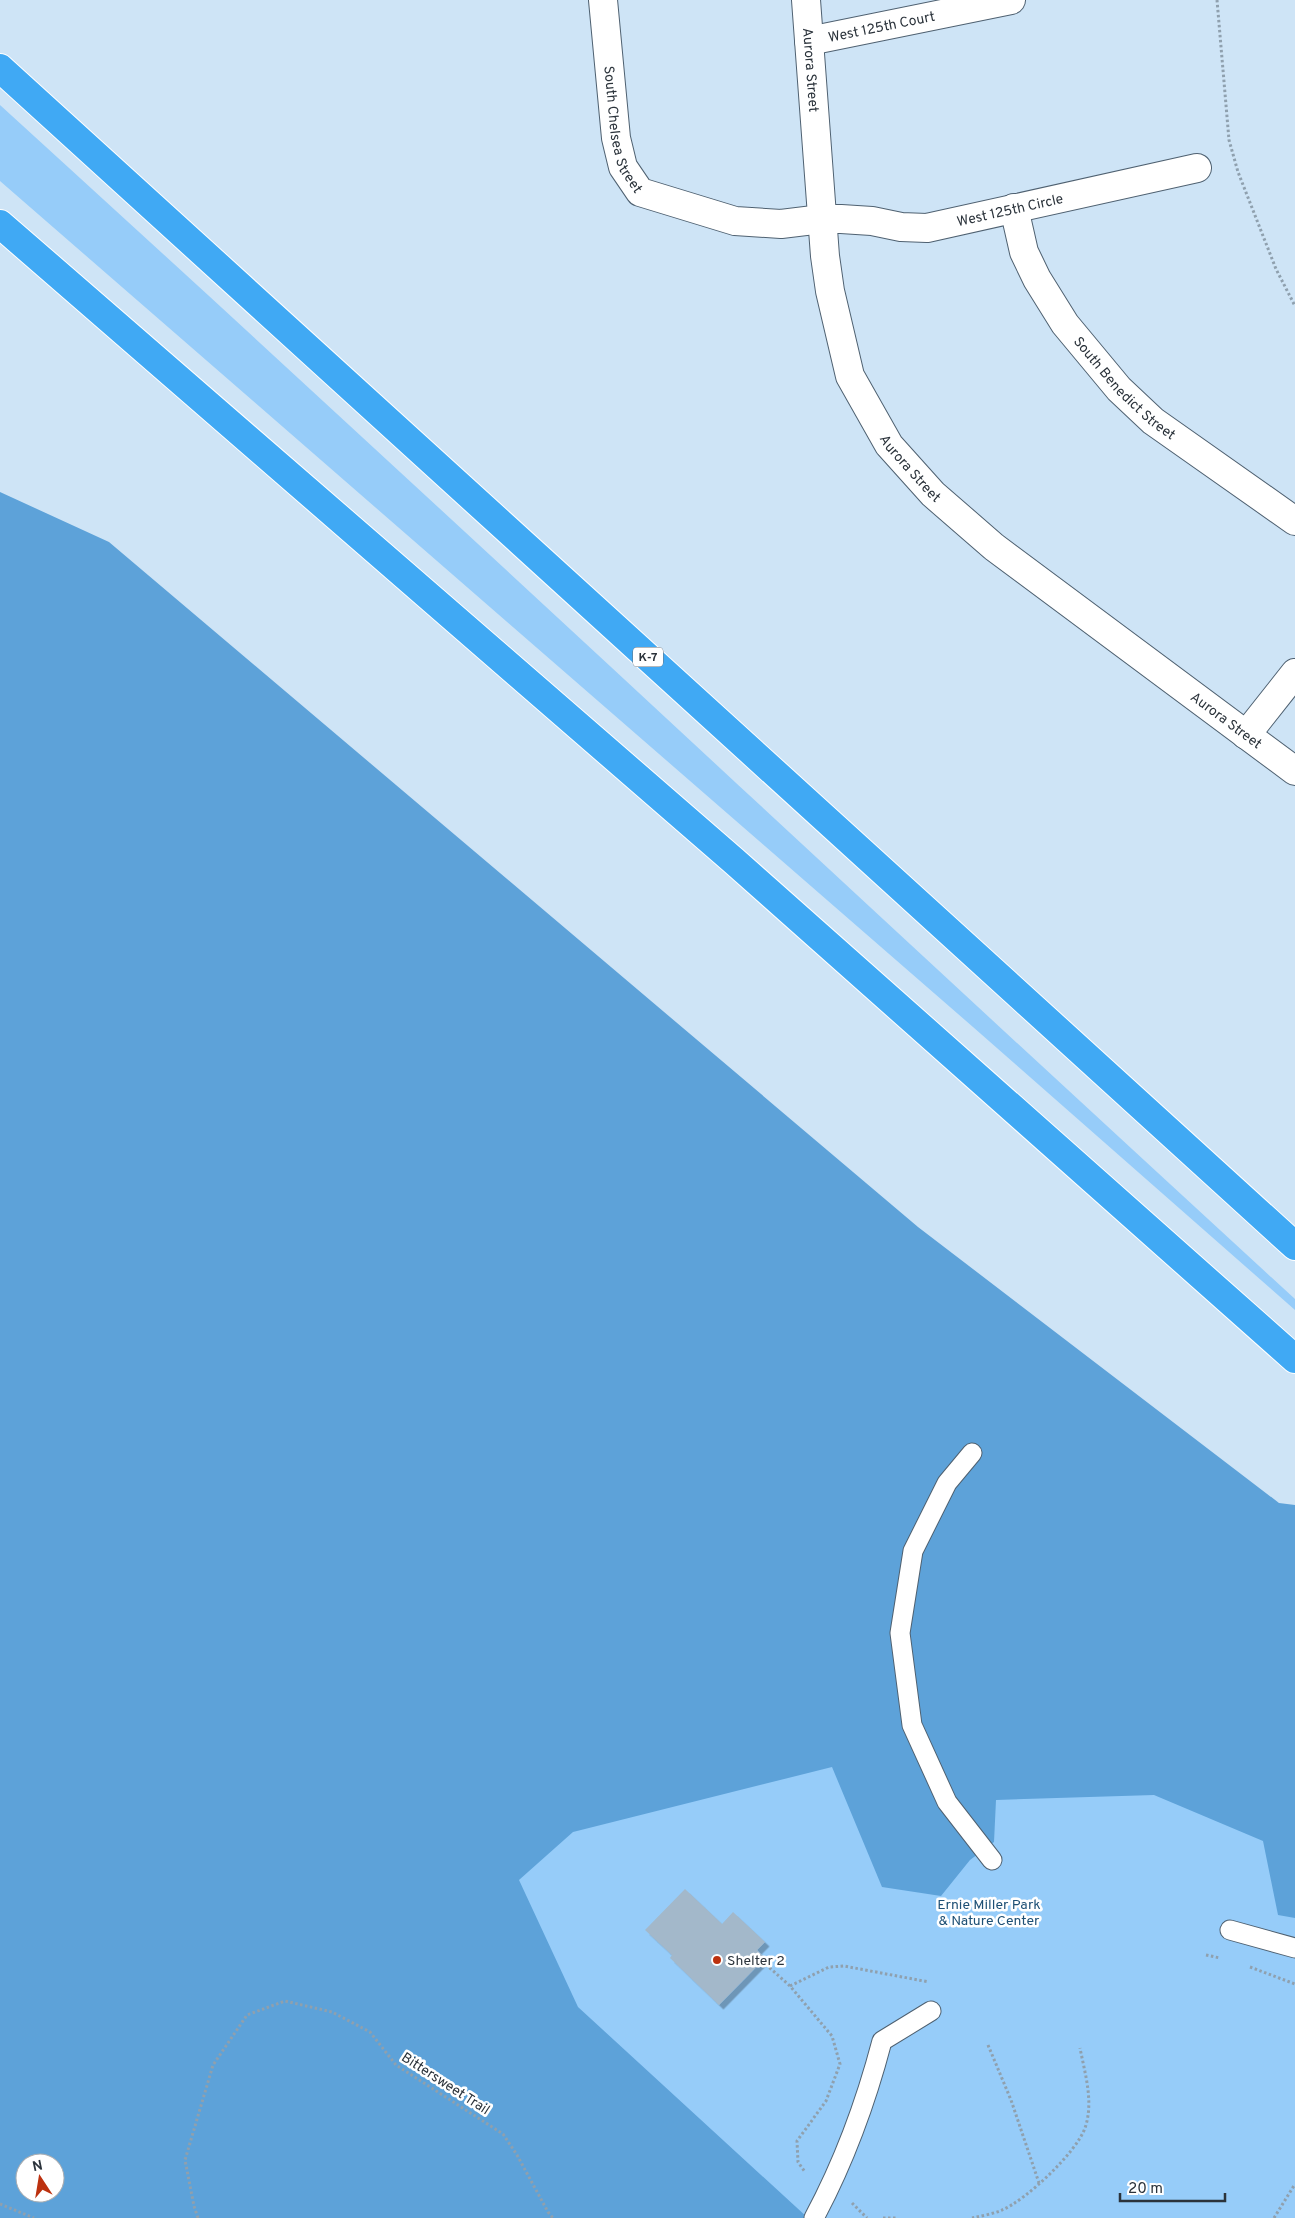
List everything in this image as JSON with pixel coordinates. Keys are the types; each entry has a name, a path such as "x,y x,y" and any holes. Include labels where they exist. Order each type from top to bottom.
{"highway":[{"name":"K-7","path":"0,68 1295,1246"},
{"path":"0,224 734,861 1295,1359"}],"street":[{"name":"South Chelsea Street","path":"604,0 616,138 623,168 640,192 735,220 781,224 822,219"},
{"name":"Aurora Street","path":"806,0 822,219 830,291 850,376 889,445 933,494 994,547 1295,771"},
{"name":"West 125th Court","path":"810,41 1011,0"},
{"name":"West 125th Circle","path":"822,219 872,221 901,228 927,228 1197,168"},
{"name":"South Benedict Street","path":"1014,208 1024,252 1037,279 1065,324 1119,389 1153,421 1295,521"},
{"path":"1246,735 1295,673"}],"lane":[{"path":"972,1453 947,1483 913,1551 900,1633 912,1725 947,1802 992,1860"},
{"path":"1230,1930 1295,1948"},
{"path":"814,2218 829,2189 868,2093 882,2041 931,2011"}],"path":[{"path":"1217,0 1230,140 1238,172 1276,269 1295,306"},
{"path":"1206,1955 1225,1959"},
{"path":"762,1961 790,1986 832,2036 840,2064 826,2101 796,2141 798,2162 814,2181 855,2205 867,2218"},
{"path":"1243,1964 1295,1984"},
{"path":"790,1986 829,1967 844,1966 929,1982"},
{"name":"Bittersweet Trail","path":"198,2218 185,2160 213,2066 247,2015 285,2002 332,2012 370,2032 396,2065 503,2134 553,2218"},
{"path":"988,2045 1011,2100 1039,2183"},
{"path":"972,2218 1002,2210 1039,2183 1059,2165 1084,2129 1089,2094 1080,2048"},
{"path":"1274,2218 1295,2184"},
{"path":"0,2204 34,2218"},
{"path":"883,2218 896,2218"}],"green space":[{"path":"0,105 325,402 1295,1299 1295,1310 973,1027 0,181"},
{"name":"Ernie Miller Park & Nature Center","path":"1295,1529 1295,2218 0,2218 0,1819"}],"shaded area":[{"path":"0,492 109,542 918,1227 1279,1503 1295,1505 1295,1918 1278,1915 1263,1841 1154,1795 996,1800 994,1842 970,1860 941,1896 882,1887 832,1767 573,1832 519,1880 578,2007 808,2218 0,2218"}],"building":[{"name":"Shelter 2","path":"685,1889 722,1924 733,1912 765,1942 757,1950 765,1958 719,2005 670,1958 672,1955 645,1930"}],"place":[{"name":"Shelter 2","path":"717,1960"}]}
